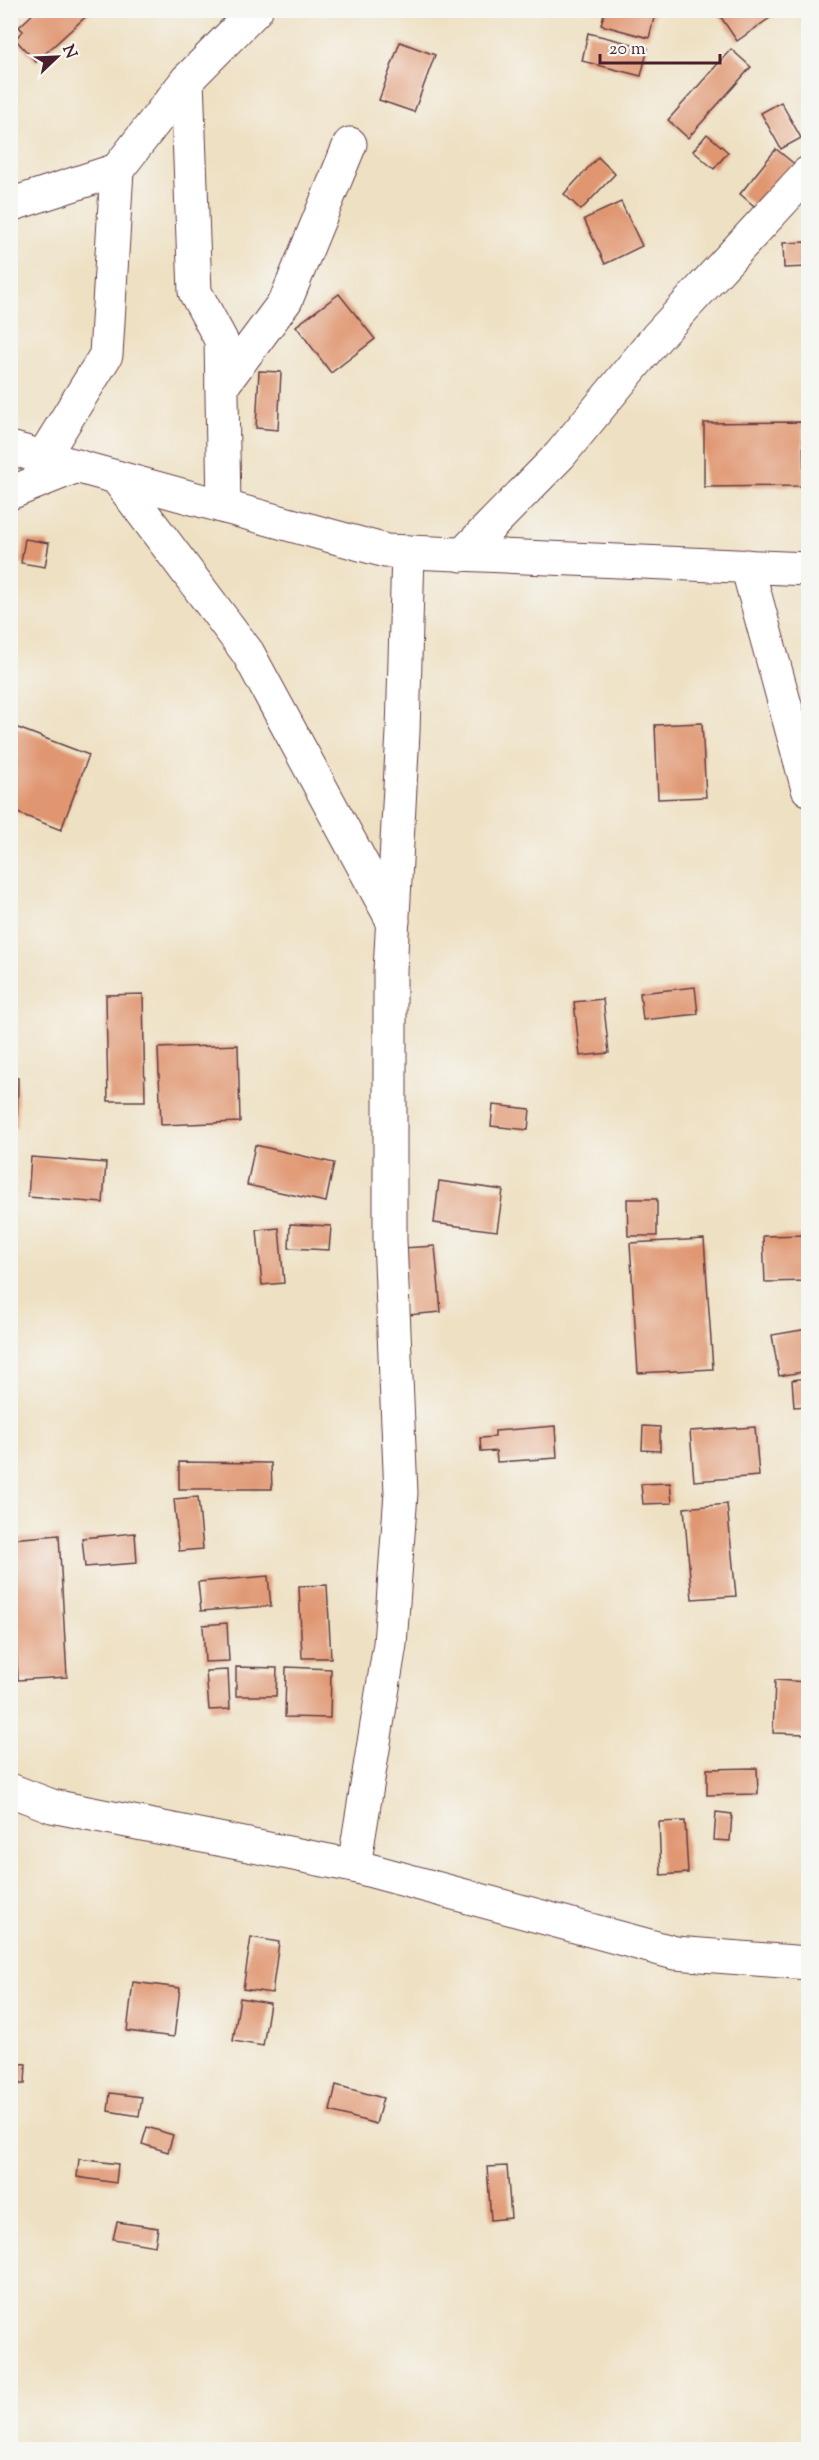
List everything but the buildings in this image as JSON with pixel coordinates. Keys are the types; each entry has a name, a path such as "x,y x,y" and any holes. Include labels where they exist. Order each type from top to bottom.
{"street":[{"path":"10,205 117,170 187,80 256,10"},
{"path":"187,80 195,292 221,340 224,507"},
{"path":"222,386 286,300 350,144"},
{"path":"42,457 106,355 117,170"},
{"path":"462,555 560,455 657,337 808,173"},
{"path":"10,448 386,551 808,569"},
{"path":"10,493 77,466"},
{"path":"116,477 248,654 393,921"},
{"path":"354,1866 390,1644 400,1493 390,1240 393,921 403,732 408,552"},
{"path":"747,566 808,789"},
{"path":"10,1790 52,1806 354,1866 675,1953 808,1963"}]}
